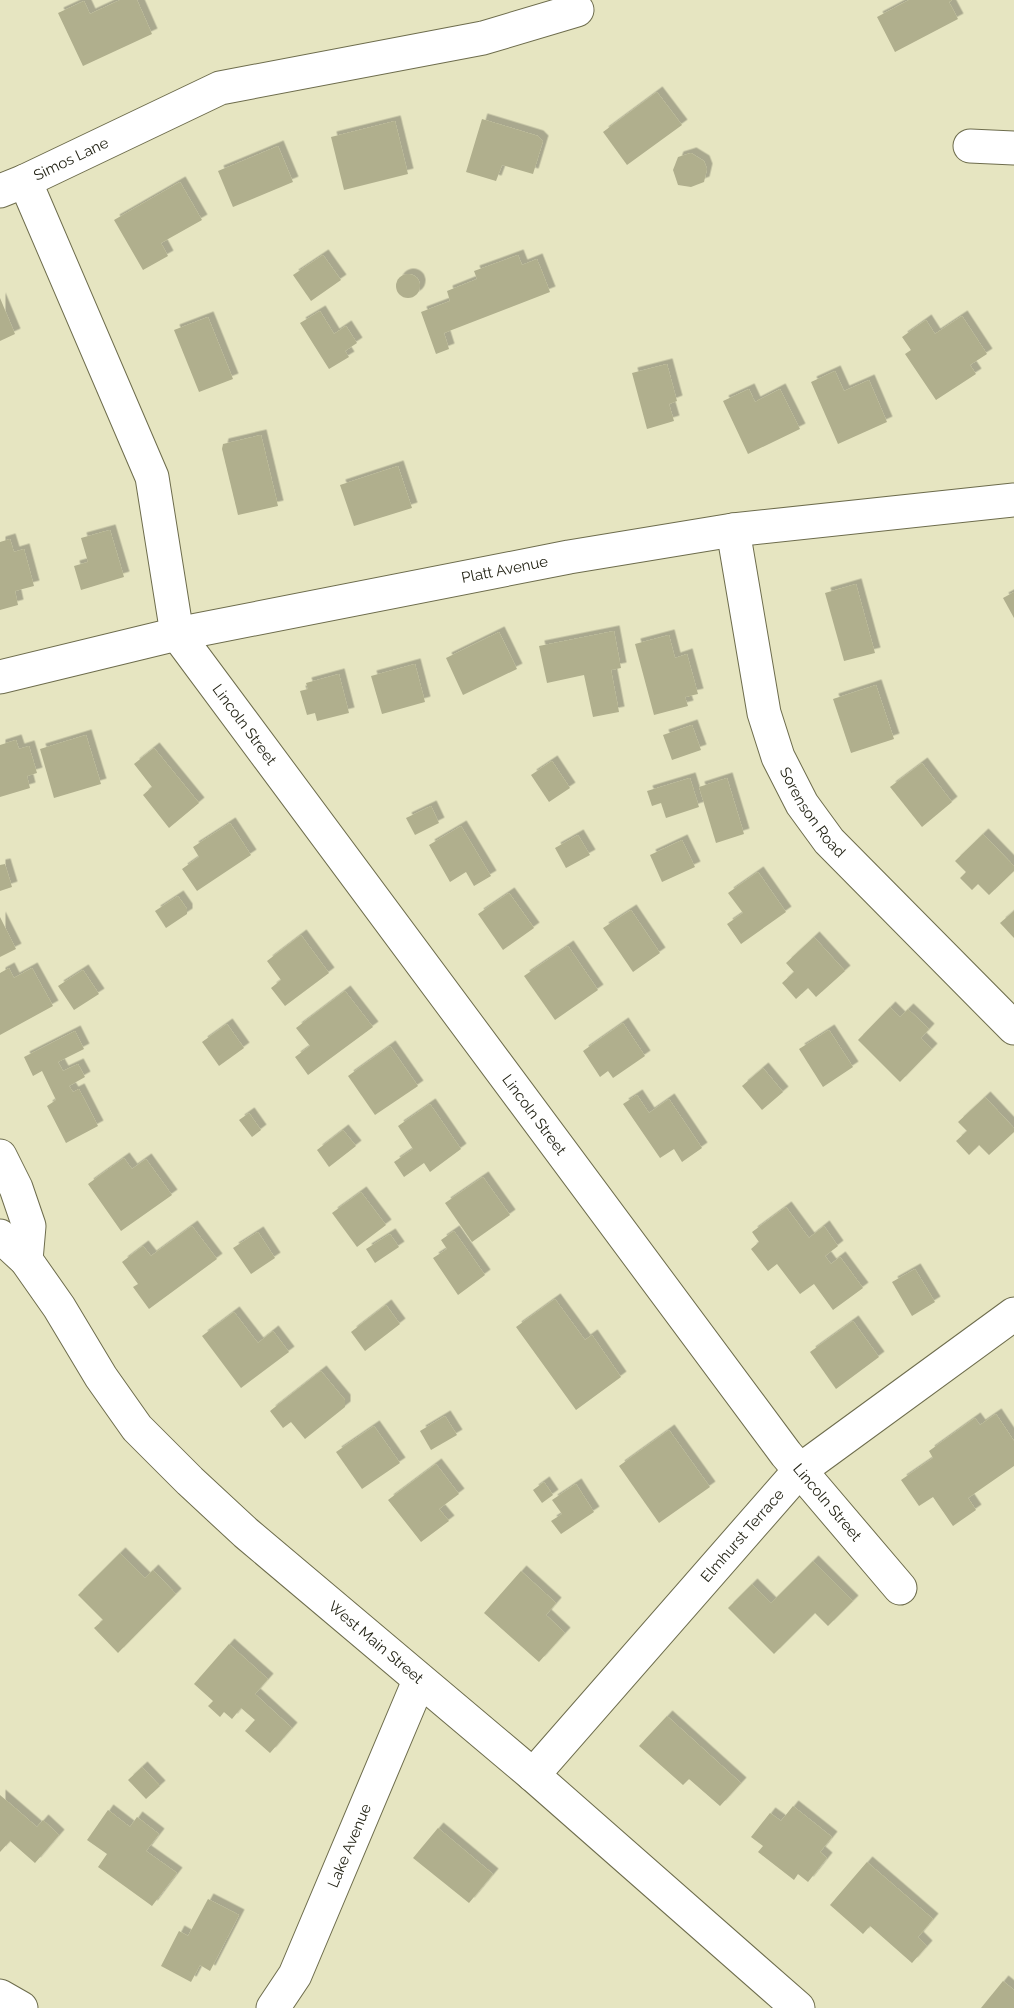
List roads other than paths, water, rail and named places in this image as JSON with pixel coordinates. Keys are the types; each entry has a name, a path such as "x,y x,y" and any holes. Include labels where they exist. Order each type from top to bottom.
{"street":[{"name":"Simos Lane","path":"177,634 152,477 12,186 220,87 483,38 577,10"},
{"path":"970,146 1014,148"},
{"name":"Platt Avenue","path":"0,677 177,634 569,557 733,530 1014,500"},
{"name":"Sorenson Road","path":"733,530 764,713 778,757 802,804 829,841 1014,1028"},
{"name":"Lincoln Street","path":"177,634 799,1471 900,1588"},
{"path":"0,1156 16,1188 29,1226 26,1260"},
{"name":"West Main Street","path":"0,1236 26,1260 59,1306 101,1377 137,1428 190,1481 246,1533 533,1775 798,2008"},
{"name":"Elmhurst Terrace","path":"533,1775 799,1471 1014,1314"},
{"name":"Lake Avenue","path":"273,2008 295,1974 419,1681"},
{"path":"0,1996 21,2008"}]}
